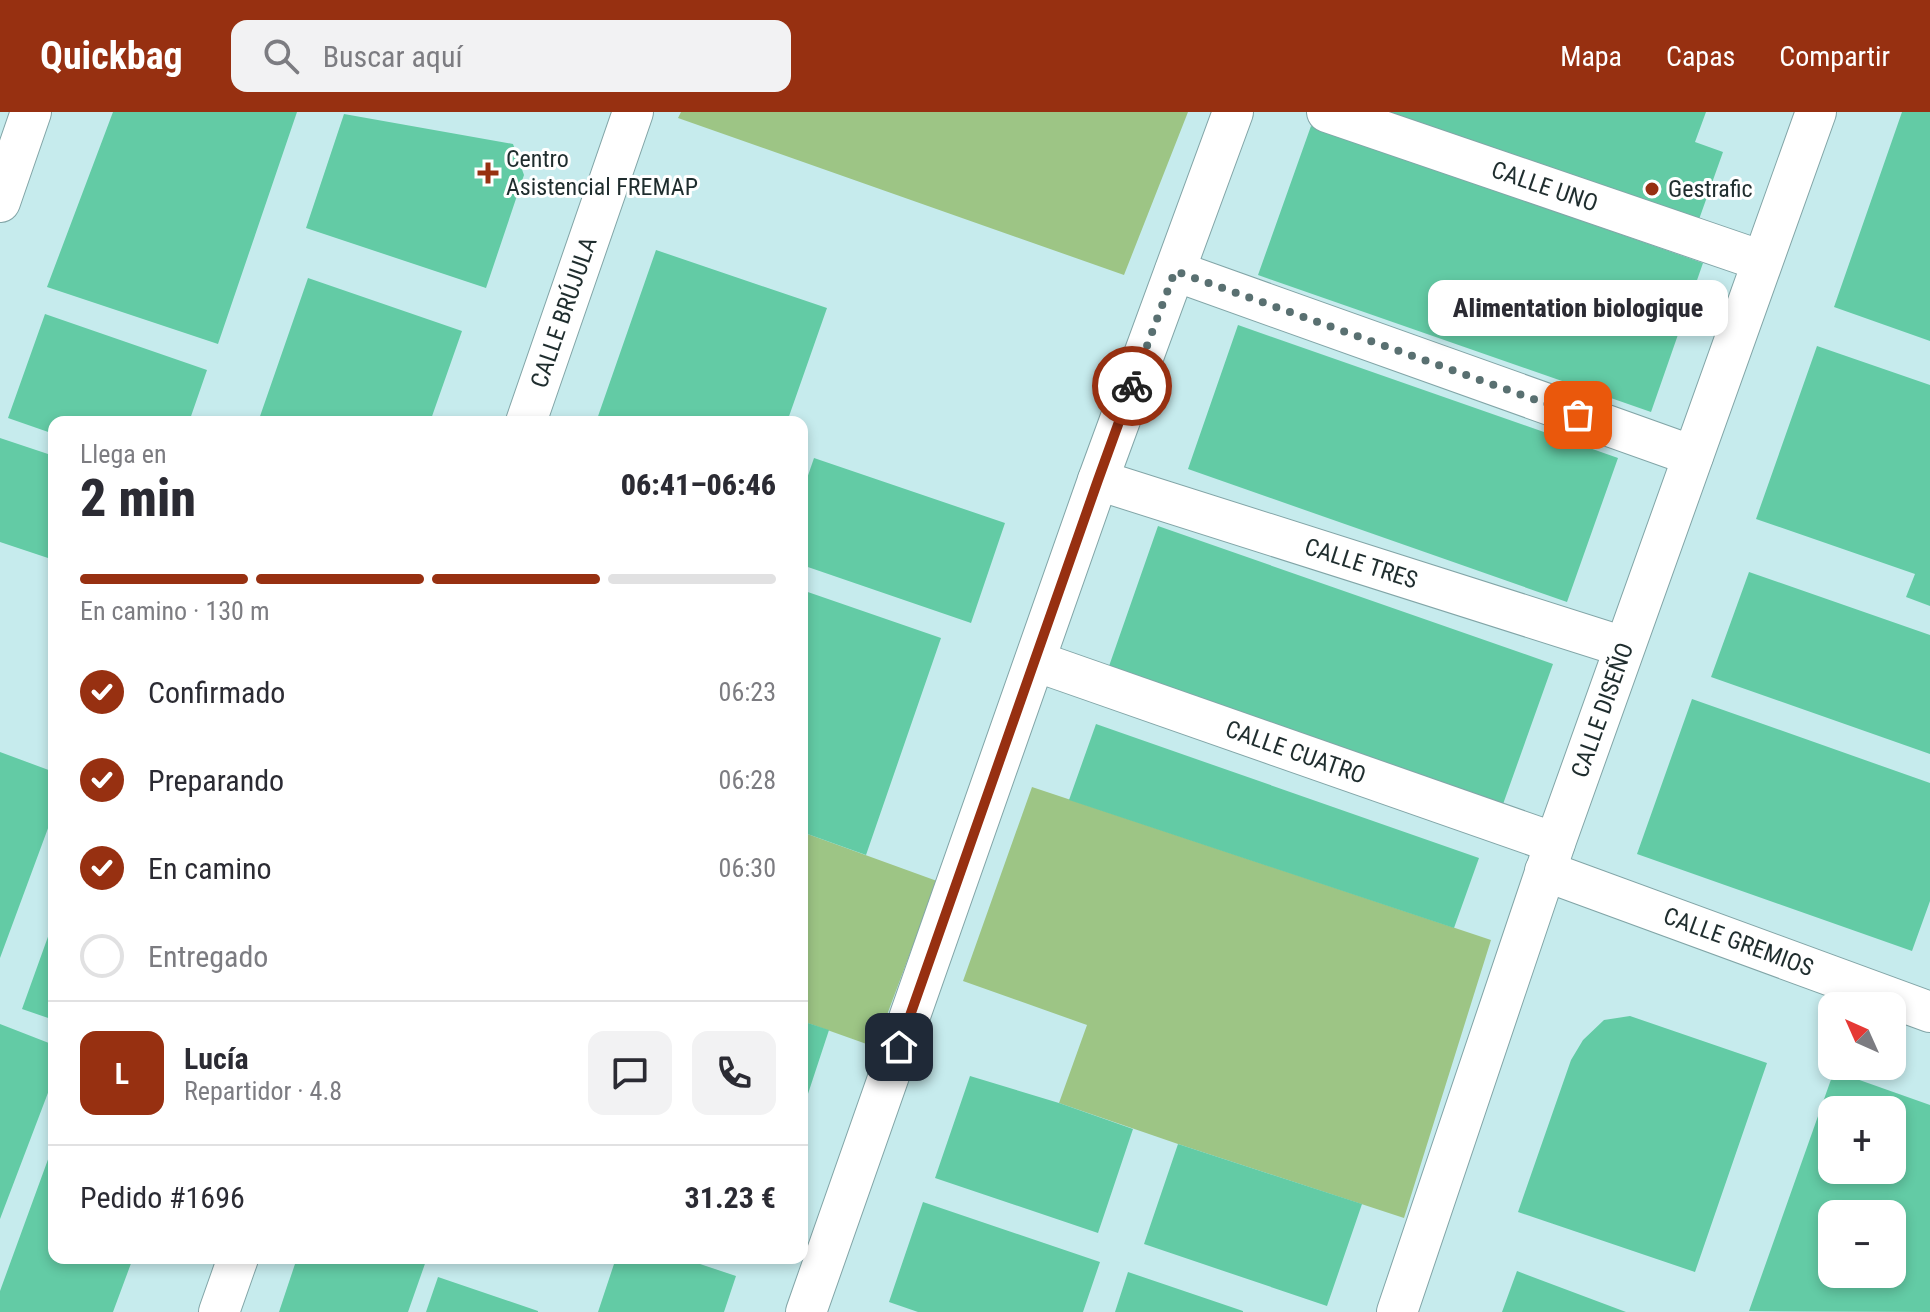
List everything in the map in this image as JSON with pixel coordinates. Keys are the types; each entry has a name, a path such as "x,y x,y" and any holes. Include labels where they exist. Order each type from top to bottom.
{"street":[{"path":"0,202 31,112"},
{"name":"CALLE BRÚJULA","path":"528,416 633,112"},
{"path":"806,1312 1098,480 1233,112"},
{"name":"CALLE UNO","path":"1327,112 1762,261"},
{"name":"CALLE DISEÑO","path":"1397,1312 1550,857 1816,112"},
{"path":"1175,271 1693,456"},
{"name":"CALLE TRES","path":"1098,480 1624,647"},
{"name":"CALLE CUATRO","path":"1035,661 1550,857"},
{"name":"CALLE GREMIOS","path":"1550,857 1930,1012"},
{"path":"219,1312 236,1264"}],"green space":[{"path":"681,112 1188,112 1124,275 678,118"},
{"path":"1032,787 1491,940 1404,1218 1059,1103 1087,1025 963,981"},
{"path":"808,834 937,881 875,1047 808,1023"}],"building":[{"path":"113,112 297,112 218,344 47,287"},
{"name":"Gestrafic","path":"1376,112 1706,112 1695,142 1723,152 1697,225"},
{"path":"1902,112 1930,112 1930,341 1834,307"},
{"path":"344,114 513,144 524,175 486,288 306,228"},
{"path":"1311,126 1703,263 1651,412 1258,275"},
{"path":"656,250 827,308 789,416 598,416"},
{"path":"308,278 462,331 432,416 260,416"},
{"path":"45,314 207,370 191,416 48,416 48,432 8,418"},
{"path":"1238,325 1618,458 1567,602 1188,469"},
{"path":"1817,346 1930,385 1930,606 1906,597 1915,574 1756,519"},
{"path":"0,438 48,454 48,558 0,542"},
{"path":"814,458 1005,523 971,623 808,567 808,476"},
{"path":"1158,526 1553,664 1502,807 1108,669"},
{"path":"1749,572 1930,635 1930,754 1711,677"},
{"path":"808,592 941,638 866,855 808,834"},
{"path":"1692,699 1930,783 1930,901 1912,951 1637,854"},
{"path":"1096,724 1479,858 1454,928 1069,800"},
{"path":"0,752 48,770 48,828 0,958"},
{"path":"48,937 48,1018 22,1009"},
{"path":"1630,1016 1767,1063 1695,1272 1518,1212 1571,1060 1583,1040 1604,1020"},
{"path":"808,1023 829,1030 808,1094"},
{"path":"0,1024 48,1043 48,1093 0,1219"},
{"path":"970,1076 1133,1129 1098,1233 935,1178"},
{"path":"1831,1080 1859,1080 1905,1096 1825,1096"},
{"path":"1906,1096 1930,1105 1930,1312 1749,1311 1818,1116 1818,1184 1906,1184"},
{"path":"1178,1144 1362,1204 1327,1306 1144,1244"},
{"path":"48,1159 48,1264 131,1264 113,1312 0,1312 0,1291"},
{"path":"923,1202 1100,1262 1083,1312 918,1312 889,1302"},
{"path":"295,1264 425,1264 408,1312 279,1312"},
{"path":"614,1264 700,1264 736,1276 724,1312 598,1312"},
{"path":"1517,1271 1626,1312 1502,1312"},
{"path":"1128,1272 1243,1311 1243,1312 1115,1312"},
{"path":"438,1277 538,1311 538,1312 426,1312"}],"way so far":[{"path":"1132,386 1175,271 1578,415"}],"place":[{"name":"Centro Asistencial FREMAP","path":"488,173"},
{"name":"Gestrafic","path":"1652,189"},
{"name":"Alimentation biologique","path":"1578,415"}],"route":[{"path":"899,1047 1132,386"}]}
